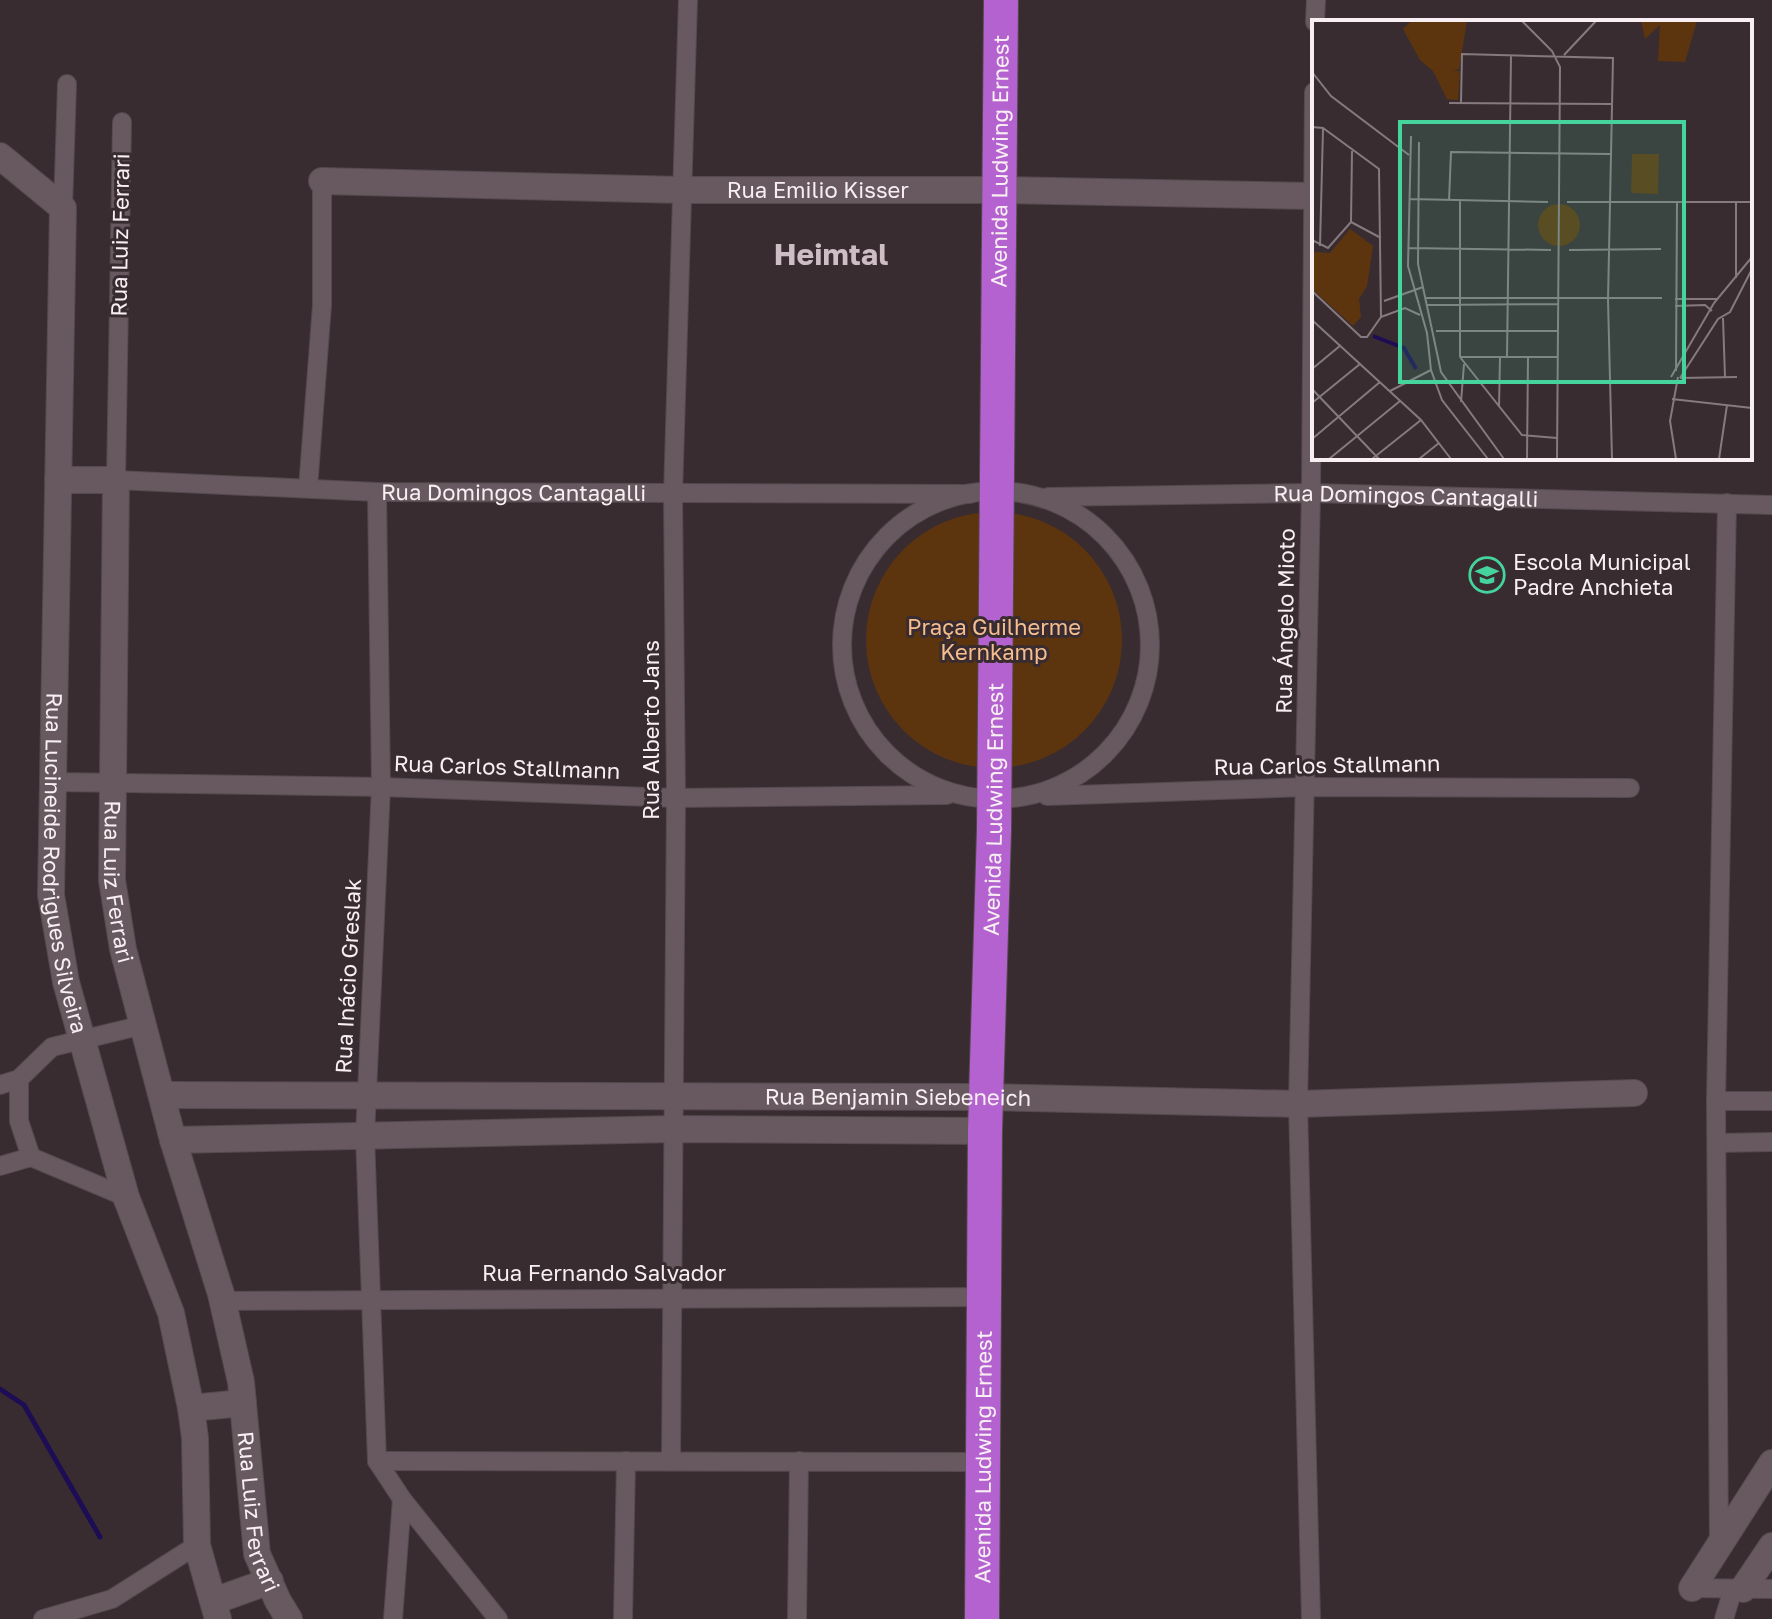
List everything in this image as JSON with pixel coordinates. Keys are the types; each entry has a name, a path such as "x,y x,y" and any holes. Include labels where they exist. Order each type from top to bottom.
{"highway":[{"name":"Avenida Ludwing Ernest","path":"982,1619 985,1131 1009,798 984,495 1000,190 1001,0"}],"street":[{"name":"Rua Alberto Jans","path":"671,1460 676,798 673,495 688,0"},
{"path":"1315,20 1316,0"},
{"name":"Rua Lucineide Rodrigues Silveira","path":"67,84 51,895 66,982 126,1197 171,1313 195,1438 197,1545 216,1610"},
{"name":"Rua Luiz Ferrari","path":"122,122 112,880 123,949 173,1140 223,1301 241,1382 257,1554 289,1619"},
{"path":"0,156 63,208"},
{"name":"Rua Emilio Kisser","path":"322,181 683,190 1000,190 1312,196"},
{"path":"308,488 322,305 322,181"},
{"name":"Rua Ángelo Mioto","path":"1311,1619 1298,1104 1311,493 1312,196"},
{"name":"Rua Domingos Cantagalli","path":"58,480 377,492 1041,497 1311,493 1772,505"},
{"name":"Rua Inácio Greslak","path":"377,492 381,787 365,1136 377,1461"},
{"path":"958,795 934,787 905,770 880,748 861,721 848,692 840,656 841,626 848,597 864,563 886,536 917,512 941,500 984,495"},
{"path":"1009,798 1050,789 1083,773 1117,741 1130,723 1147,680 1151,658 1147,608 1125,558 1107,536 1083,516 1041,497"},
{"path":"1719,1546 1716,1101 1727,503"},
{"name":"Rua Carlos Stallmann","path":"54,782 381,787 676,798 958,795 1009,798 1306,787 1630,788"},
{"path":"0,1085 19,1079 52,1047 143,1025"},
{"path":"19,1079 19,1121 31,1157"},
{"name":"Rua Benjamin Siebeneich","path":"162,1095 987,1097 1298,1104 1634,1093"},
{"path":"1716,1101 1772,1101"},
{"path":"0,1128 19,1121"},
{"name":"Rua Benjamin Siebeneich","path":"173,1140 672,1129 985,1131"},
{"path":"1717,1143 1772,1142"},
{"path":"0,1166 31,1157 126,1197"},
{"name":"Rua Fernando Salvador","path":"223,1301 985,1297"},
{"path":"191,1408 243,1403"},
{"path":"377,1461 984,1462"},
{"path":"377,1461 402,1499 498,1619"},
{"path":"623,1619 626,1461"},
{"path":"797,1619 799,1461"},
{"path":"1692,1588 1772,1463"},
{"path":"393,1619 402,1499"},
{"path":"43,1619 112,1599 197,1545"},
{"path":"1724,1619 1738,1589 1772,1546"},
{"path":"216,1610 270,1581"},
{"path":"1692,1588 1772,1589"}],"green space":[{"name":"Praça Guilherme Kernkamp","path":"981,512 1007,512 1043,521 1085,549 1113,591 1120,615 1120,665 1113,689 1085,731 1043,759 1007,768 981,768 945,759 903,731 875,689 866,653 866,627 875,591 903,549 945,521"}],"waterway":[{"path":"0,1389 24,1405 100,1537"}],"place":[{"name":"Escola Municipal Padre Anchieta","path":"1487,575"}],"district":[{"name":"Heimtal","path":"831,255"}]}
